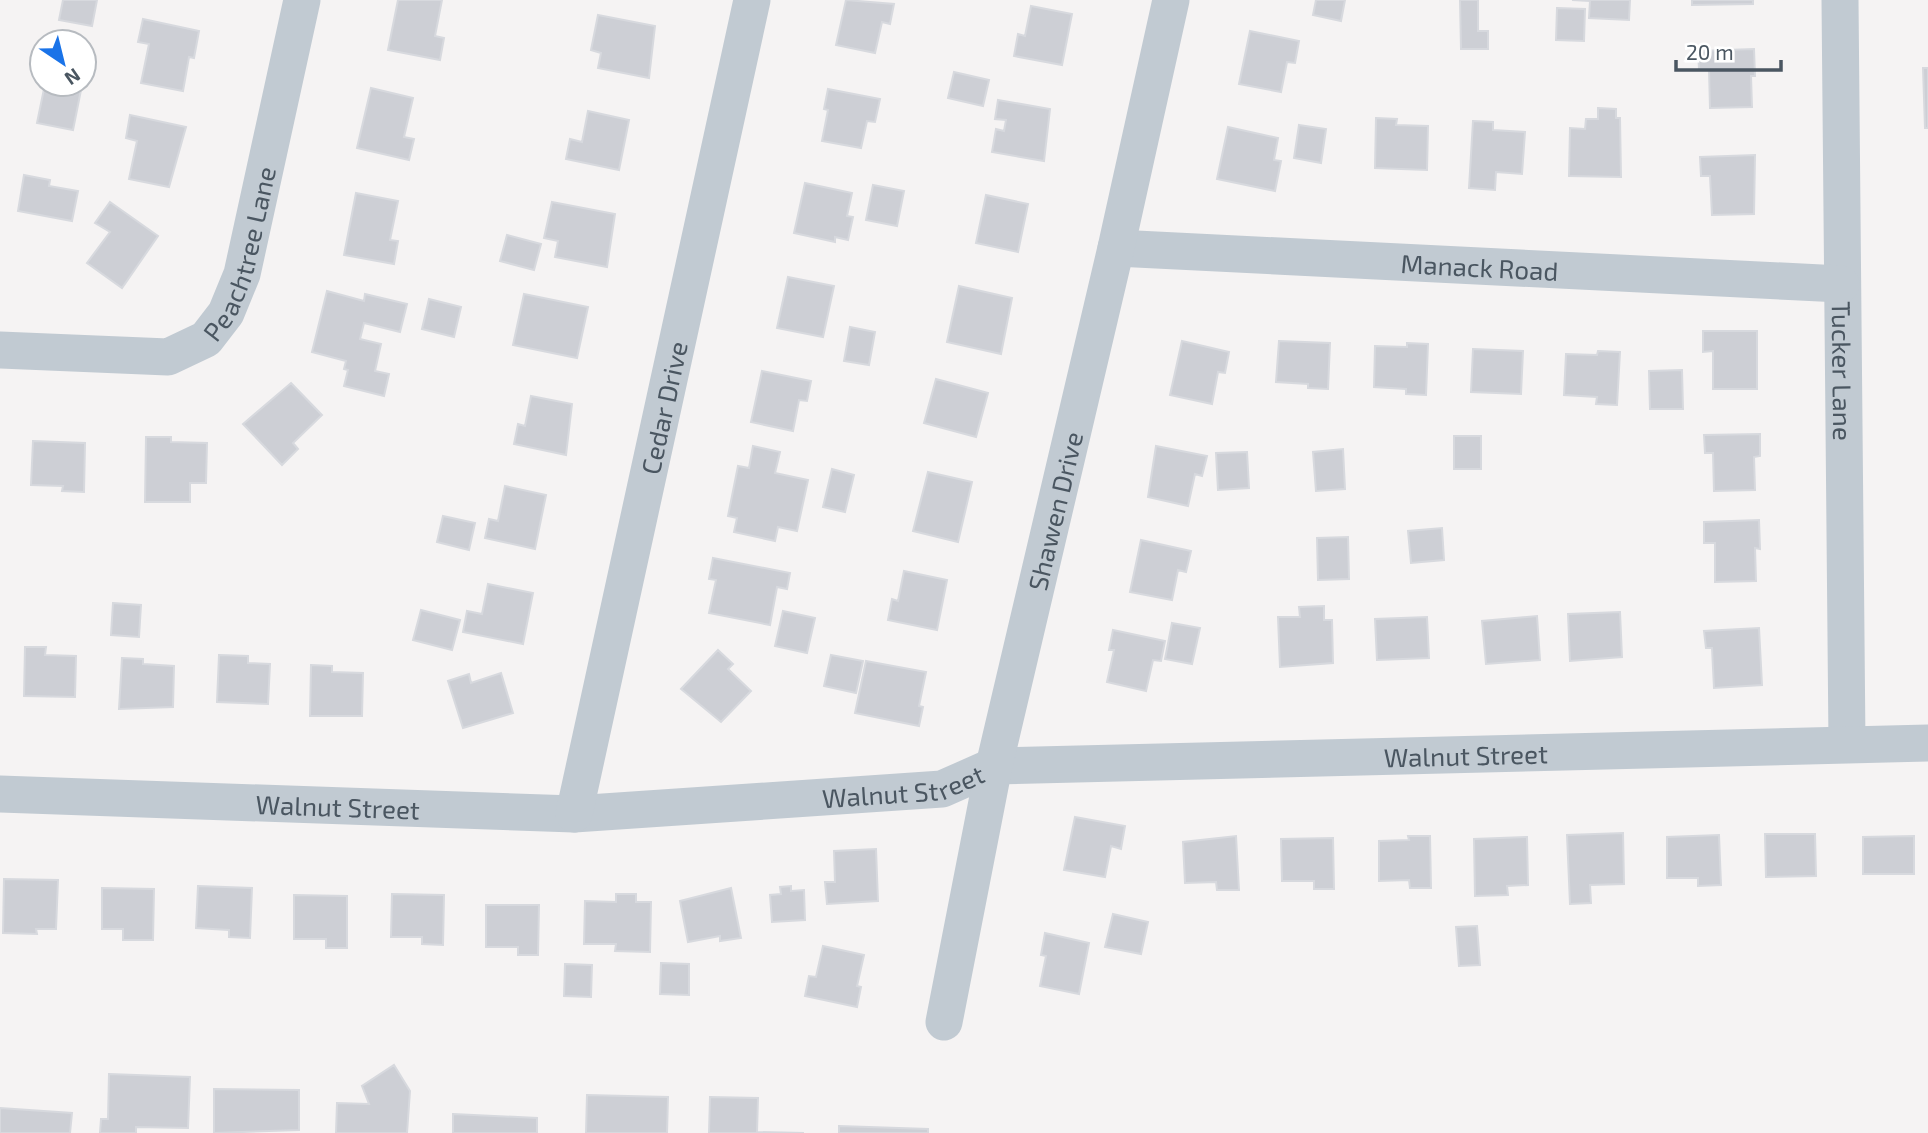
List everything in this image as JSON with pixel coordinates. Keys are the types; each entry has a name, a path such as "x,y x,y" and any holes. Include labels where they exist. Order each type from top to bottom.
{"street":[{"name":"Peachtree Lane","path":"0,350 168,357 206,339 226,313 243,274 302,0"},
{"name":"Cedar Drive","path":"574,814 752,0"},
{"name":"Shawen Drive","path":"944,1022 994,766 1116,248 1171,0"},
{"name":"Tucker Lane","path":"1840,0 1847,744"},
{"name":"Manack Road","path":"1116,248 1841,284"},
{"name":"Walnut Street","path":"0,794 574,814 943,789 994,766 1928,743"}],"building":[{"path":"63,0 97,0 92,26 59,20"},
{"path":"398,0 442,0 435,36 444,38 440,60 388,50"},
{"path":"846,0 894,4 890,24 882,22 875,53 836,45"},
{"path":"1316,0 1345,0 1341,21 1313,15"},
{"path":"1460,0 1478,0 1478,31 1488,31 1488,49 1461,49"},
{"path":"1572,0 1630,0 1629,20 1589,18 1590,1"},
{"path":"1692,0 1753,0 1753,4 1692,5"},
{"path":"1031,6 1072,14 1062,65 1014,56 1018,34 1025,36"},
{"path":"1557,8 1585,9 1584,41 1556,40"},
{"path":"598,15 655,26 649,78 598,68 601,53 591,50"},
{"path":"143,19 199,31 194,58 189,57 183,91 141,83 149,44 138,42"},
{"path":"1250,31 1299,41 1295,63 1287,62 1281,92 1239,84"},
{"path":"1754,49 1752,107 1710,108 1709,69 1699,69 1698,51"},
{"path":"1923,68 1928,68 1928,128 1925,128"},
{"path":"954,72 989,80 983,106 948,98"},
{"path":"371,88 413,98 404,137 414,139 409,160 357,148"},
{"path":"828,89 880,99 875,122 867,121 861,148 822,141 828,110 824,109"},
{"path":"42,98 79,98 73,130 37,123"},
{"path":"998,100 1050,109 1044,161 992,152 996,129 1004,131 1006,120 995,119"},
{"path":"1598,108 1616,109 1616,118 1620,118 1621,177 1569,176 1570,128 1585,129 1586,119 1598,119"},
{"path":"588,111 629,120 619,170 566,159 570,139 582,142"},
{"path":"130,115 186,127 169,187 129,179 137,141 126,138"},
{"path":"1376,118 1397,119 1396,125 1428,126 1427,170 1375,168"},
{"path":"1473,121 1493,122 1493,130 1525,132 1522,174 1496,172 1495,190 1469,188"},
{"path":"1299,125 1326,129 1321,163 1294,158"},
{"path":"1228,127 1278,138 1274,160 1281,161 1275,191 1217,179"},
{"path":"1755,155 1754,214 1712,215 1710,176 1701,176 1700,157"},
{"path":"24,175 50,180 49,186 78,191 72,221 18,211"},
{"path":"805,183 852,193 847,216 853,217 848,240 835,237 835,242 794,233"},
{"path":"873,185 904,191 897,226 866,220"},
{"path":"356,193 398,201 390,240 398,241 394,264 344,255"},
{"path":"986,195 1028,204 1018,252 976,243"},
{"path":"110,202 158,236 122,288 87,263 110,232 95,223"},
{"path":"552,202 615,214 607,267 555,257 558,241 544,238"},
{"path":"507,235 541,244 534,270 500,261"},
{"path":"788,277 834,286 823,337 777,328"},
{"path":"959,286 1012,298 1001,354 947,342"},
{"path":"327,291 364,301 365,294 407,304 400,332 364,323 360,339 381,344 375,371 389,374 384,396 344,386 348,370 344,369 346,361 312,352"},
{"path":"524,294 588,307 577,358 513,345"},
{"path":"429,299 461,307 454,337 422,329"},
{"path":"850,327 875,332 869,365 844,361"},
{"path":"1703,331 1757,331 1757,389 1713,389 1713,351 1703,352"},
{"path":"1182,341 1229,352 1225,373 1218,372 1212,404 1170,395"},
{"path":"1279,341 1330,343 1328,389 1308,388 1308,384 1276,382"},
{"path":"1407,343 1428,344 1426,395 1406,394 1406,389 1374,387 1375,346 1407,347"},
{"path":"1473,349 1523,351 1521,394 1471,392"},
{"path":"1598,351 1620,352 1617,405 1596,404 1597,397 1564,395 1566,354 1597,355"},
{"path":"1682,370 1683,409 1650,409 1649,371"},
{"path":"762,371 811,381 807,401 799,400 793,431 751,422"},
{"path":"936,379 988,393 976,437 924,423"},
{"path":"291,383 322,415 293,443 298,449 282,465 243,424"},
{"path":"531,396 572,404 566,455 514,444 518,424 525,426"},
{"path":"1760,434 1760,456 1754,457 1755,490 1714,491 1713,453 1705,453 1704,435"},
{"path":"1454,436 1481,436 1481,469 1454,469"},
{"path":"146,437 171,437 171,442 207,443 206,483 190,483 190,502 145,502"},
{"path":"33,441 85,443 84,492 62,491 63,486 31,485"},
{"path":"753,446 780,452 775,473 808,480 797,531 778,527 775,541 734,532 737,518 728,516 738,466 749,468"},
{"path":"1156,446 1207,456 1202,476 1195,474 1188,506 1148,497"},
{"path":"1343,449 1345,489 1316,491 1313,452"},
{"path":"1247,452 1249,488 1218,490 1216,453"},
{"path":"832,469 854,475 845,512 823,507"},
{"path":"928,472 972,482 958,542 913,531"},
{"path":"505,486 546,495 535,549 485,538 489,519 498,521"},
{"path":"443,516 475,523 469,550 437,542"},
{"path":"1759,520 1760,549 1755,548 1756,581 1715,582 1715,543 1704,543 1704,522"},
{"path":"1442,528 1444,560 1411,563 1408,531"},
{"path":"1348,537 1349,579 1318,580 1317,538"},
{"path":"1141,540 1191,551 1186,572 1178,570 1172,600 1130,592"},
{"path":"713,558 790,573 787,589 777,587 770,625 709,613 716,580 709,579"},
{"path":"904,571 947,580 937,630 888,620 892,599 898,601"},
{"path":"488,584 533,593 523,644 463,632 467,611 482,614"},
{"path":"113,603 141,605 139,637 111,635"},
{"path":"1324,606 1324,620 1332,620 1333,663 1280,667 1278,617 1300,617 1299,607"},
{"path":"421,610 460,620 452,650 413,640"},
{"path":"783,611 815,618 807,653 775,646"},
{"path":"1620,612 1622,657 1570,661 1568,614"},
{"path":"1537,616 1540,660 1486,664 1482,621"},
{"path":"1427,617 1429,658 1377,660 1375,619"},
{"path":"1172,623 1200,628 1192,664 1165,659"},
{"path":"1759,628 1762,685 1714,688 1712,648 1706,648 1704,631"},
{"path":"1113,630 1165,641 1161,661 1153,660 1146,691 1107,682 1114,650 1109,650"},
{"path":"25,647 46,647 45,655 76,656 75,697 24,696"},
{"path":"718,650 733,664 728,669 751,691 721,722 681,689"},
{"path":"219,655 248,656 248,663 270,664 268,704 217,702"},
{"path":"831,655 863,661 856,693 824,686"},
{"path":"122,658 143,659 143,664 174,666 173,707 119,709"},
{"path":"866,661 926,672 919,706 923,707 919,726 855,713"},
{"path":"311,665 332,666 332,672 363,673 362,716 310,716"},
{"path":"501,673 513,713 463,728 448,681 469,674 471,683"},
{"path":"1075,817 1125,826 1121,849 1111,846 1105,877 1064,870"},
{"path":"1623,833 1624,884 1590,885 1591,903 1570,904 1567,835"},
{"path":"1765,834 1815,834 1816,876 1766,877"},
{"path":"1719,835 1721,885 1698,886 1698,878 1667,878 1667,837"},
{"path":"1236,836 1239,890 1217,890 1216,882 1185,883 1183,842"},
{"path":"1408,836 1430,836 1431,888 1410,888 1409,880 1379,881 1379,841 1409,840"},
{"path":"1914,836 1914,874 1863,874 1863,837"},
{"path":"1527,837 1528,885 1507,886 1508,895 1475,896 1474,839"},
{"path":"1333,838 1334,889 1314,889 1314,881 1282,881 1281,839"},
{"path":"876,849 878,901 827,904 825,882 835,882 834,851"},
{"path":"4,879 58,880 56,929 36,929 37,934 3,933"},
{"path":"198,886 252,888 250,938 229,937 229,930 196,928"},
{"path":"791,886 791,891 804,890 805,920 772,922 770,895 781,894 780,887"},
{"path":"102,888 154,889 153,940 123,940 123,929 102,929"},
{"path":"731,888 741,938 720,941 720,936 688,942 680,901"},
{"path":"392,894 444,895 443,945 422,944 422,937 391,937"},
{"path":"616,894 636,894 636,902 651,902 650,952 615,951 616,944 584,944 585,901 616,902"},
{"path":"294,895 347,896 347,948 326,948 326,939 294,939"},
{"path":"486,905 539,905 538,955 518,955 518,947 486,947"},
{"path":"1113,914 1148,922 1141,954 1105,947"},
{"path":"1477,926 1480,965 1459,966 1456,927"},
{"path":"1045,933 1089,943 1079,994 1040,986 1046,956 1041,955"},
{"path":"823,946 864,955 857,986 861,987 857,1007 805,996 809,976 816,977"},
{"path":"661,963 689,964 689,995 660,994"},
{"path":"565,964 592,965 591,997 564,996"},
{"path":"394,1065 410,1091 407,1133 336,1133 337,1103 369,1104 362,1086"},
{"path":"109,1074 190,1077 188,1128 136,1127 136,1133 100,1133 101,1119 108,1119"},
{"path":"214,1089 299,1090 299,1130 214,1133"},
{"path":"587,1095 668,1097 667,1133 586,1133"},
{"path":"710,1097 758,1098 757,1132 804,1133 709,1133"},
{"path":"0,1108 72,1113 70,1133 0,1133"},
{"path":"453,1114 537,1118 537,1133 453,1133"},
{"path":"839,1126 928,1129 928,1133 839,1133"}]}
